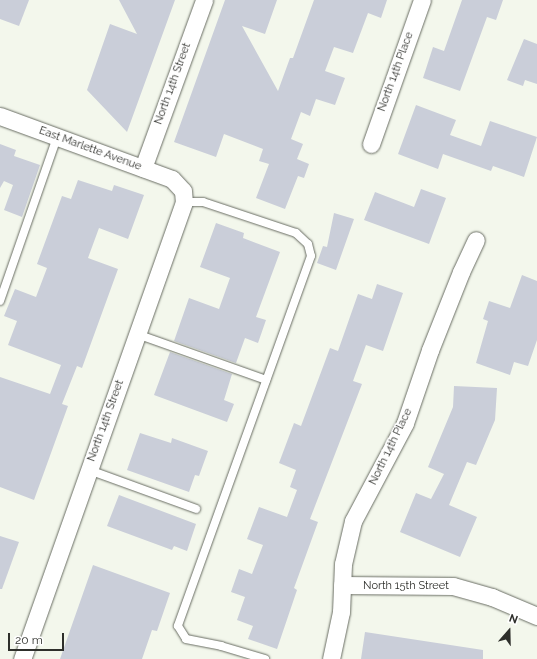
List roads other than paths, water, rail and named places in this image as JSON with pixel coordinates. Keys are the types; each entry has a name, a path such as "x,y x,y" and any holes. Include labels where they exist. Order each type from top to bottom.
{"street":[{"name":"North 14th Street","path":"143,168 204,0"},
{"name":"North 14th Place","path":"371,144 422,0"},
{"name":"East Marlette Avenue","path":"0,116 172,178 183,191 184,202"},
{"name":"North 14th Street","path":"22,659 184,202"},
{"name":"North 14th Place","path":"330,659 341,612 343,564 353,521 405,423 430,350 461,272 476,240"},
{"name":"North 15th Street","path":"342,585 453,586 492,597 537,616"}],"lane":[{"path":"0,301 57,137"},
{"path":"184,202 203,202 296,233 308,244 311,256 178,626 186,640 221,646 265,659"},
{"path":"137,334 266,380"},
{"path":"89,470 196,509"}]}
